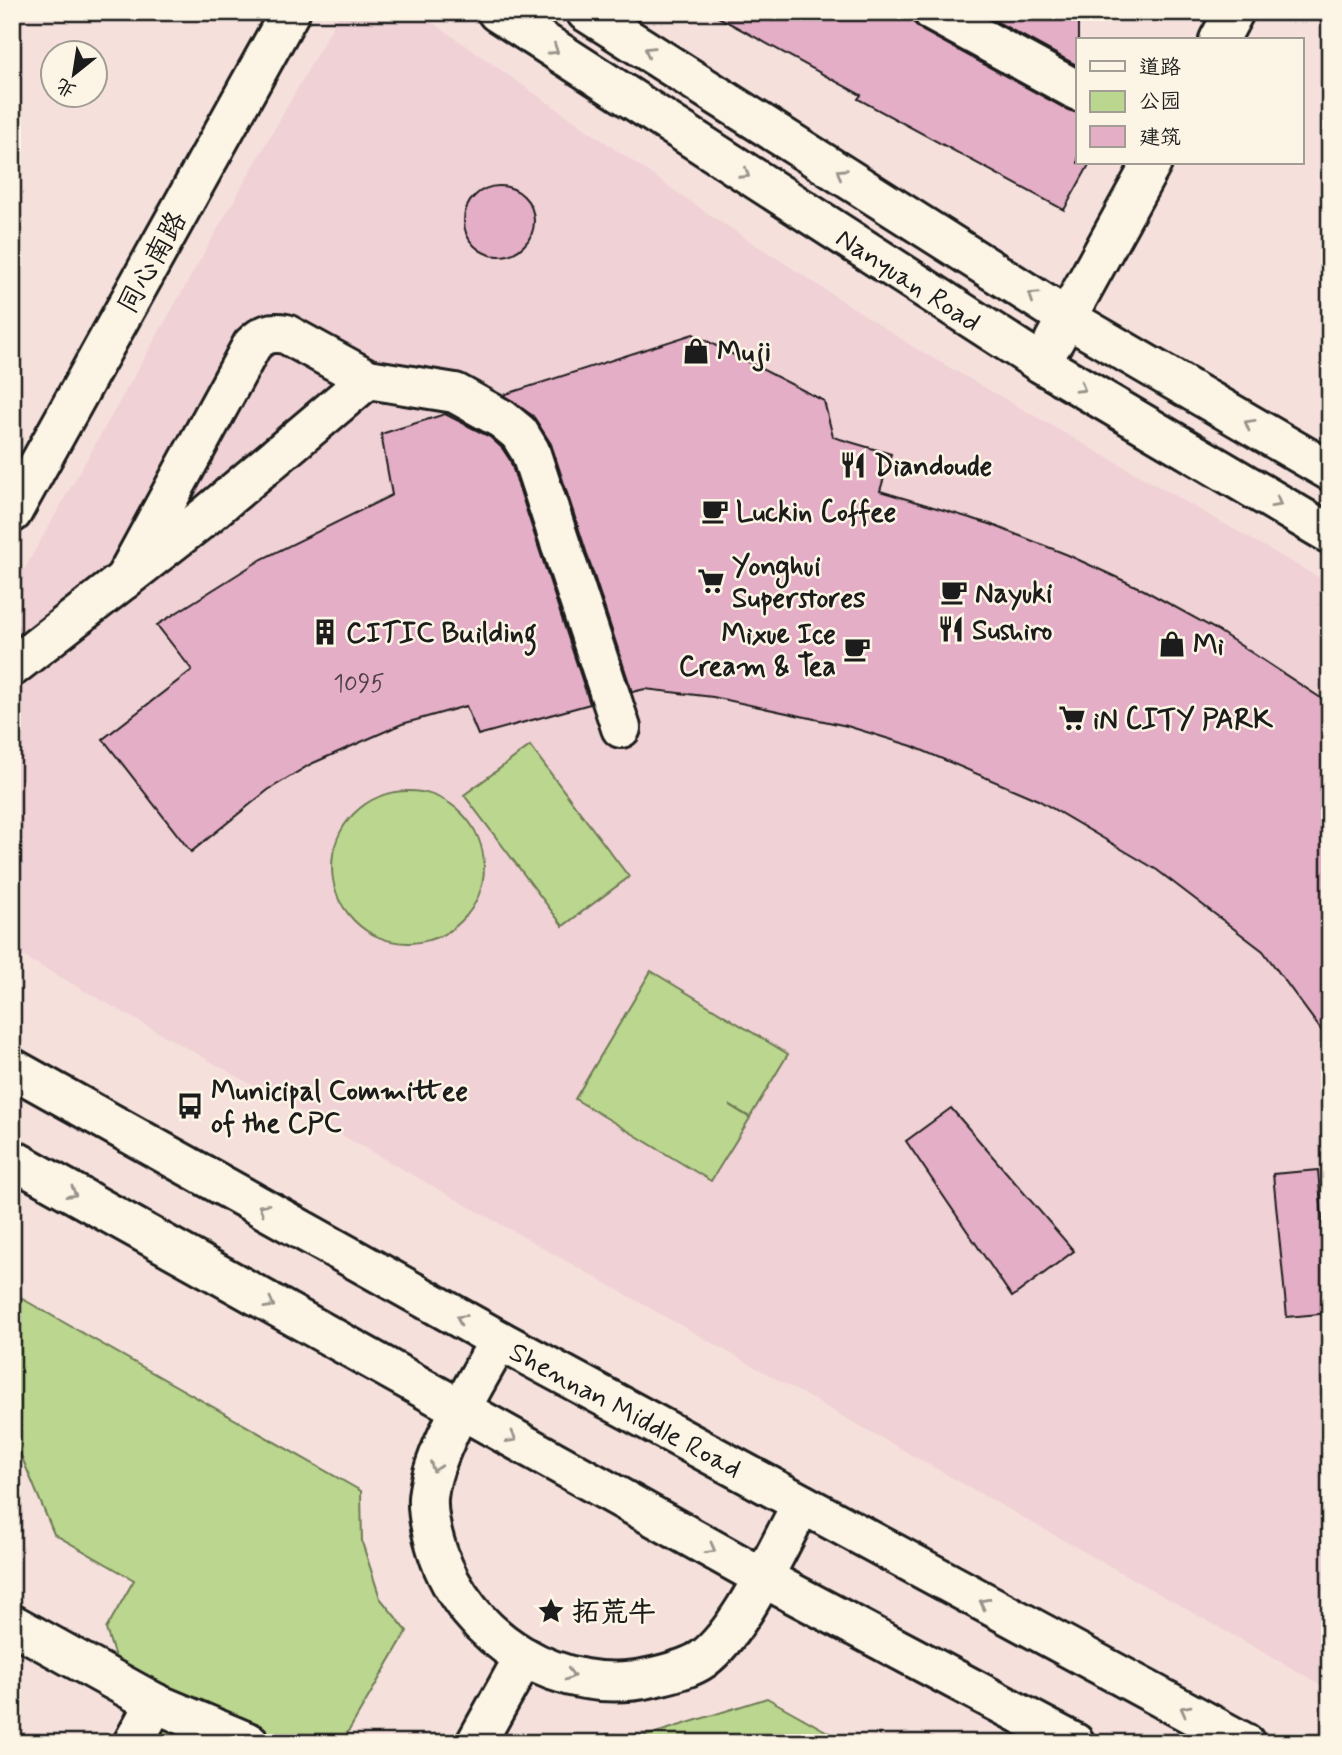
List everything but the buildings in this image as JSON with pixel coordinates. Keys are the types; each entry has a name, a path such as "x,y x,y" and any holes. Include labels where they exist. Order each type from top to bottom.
{"main road":[{"name":"同心南路","path":"12,513 290,12"},
{"name":"Nanyuan Road","path":"497,12 1042,364 1330,534"},
{"name":"Nanyuan Road","path":"586,12 1067,318 1330,471"},
{"path":"933,12 1076,90"},
{"path":"1220,38 1234,12"},
{"path":"1042,364 1151,164"},
{"path":"124,580 242,360 261,336 274,332 286,334 368,379 456,393 502,419 519,433 530,451 621,728"},
{"path":"12,667 207,515 368,379"},
{"name":"Shennan Middle Road","path":"12,1068 499,1340 1245,1743"},
{"path":"12,1159 762,1577 1075,1743"},
{"path":"499,1340 431,1477 428,1501 432,1534 443,1569 459,1597 477,1621 524,1657 551,1670 605,1681 641,1680 671,1673 700,1661 727,1636 802,1504"},
{"path":"12,1625 155,1703 250,1743"},
{"path":"476,1743 524,1657"},
{"path":"133,1743 155,1703"}],"shaded area":[{"name":"iN CITY PARK","path":"341,12 417,12 707,213 915,348 1330,584 1330,1667 1320,1684 12,950 12,591"}],"green space":[{"path":"530,746 629,877 563,926 464,795"},
{"path":"408,791 437,797 462,813 478,838 484,867 478,896 462,921 437,937 408,943 379,937 354,921 338,896 332,867 338,838 354,813 379,797"},
{"path":"651,971 788,1054 750,1117 729,1105 750,1118 711,1181 575,1099"},
{"path":"12,1293 361,1491 362,1542 380,1598 407,1631 344,1739 349,1743 114,1743 132,1710 106,1629 134,1580 54,1534 12,1434"},
{"path":"767,1698 847,1743 601,1743 607,1734 646,1736"}],"place":[{"name":"Muji","path":"696,351"},
{"name":"Diandoude","path":"853,465"},
{"name":"Luckin Coffee","path":"715,511"},
{"name":"Yonghui Superstores","path":"711,581"},
{"name":"Nayuki","path":"954,592"},
{"name":"Sushiro","path":"951,629"},
{"name":"CITIC Building","path":"325,632"},
{"name":"Mi","path":"1172,644"},
{"name":"Mixue Ice Cream & Tea","path":"857,649"},
{"name":"iN CITY PARK","path":"1072,718"},
{"name":"Municipal Committee of the CPC","path":"190,1106"},
{"name":"拓荒牛","path":"551,1611"}]}
